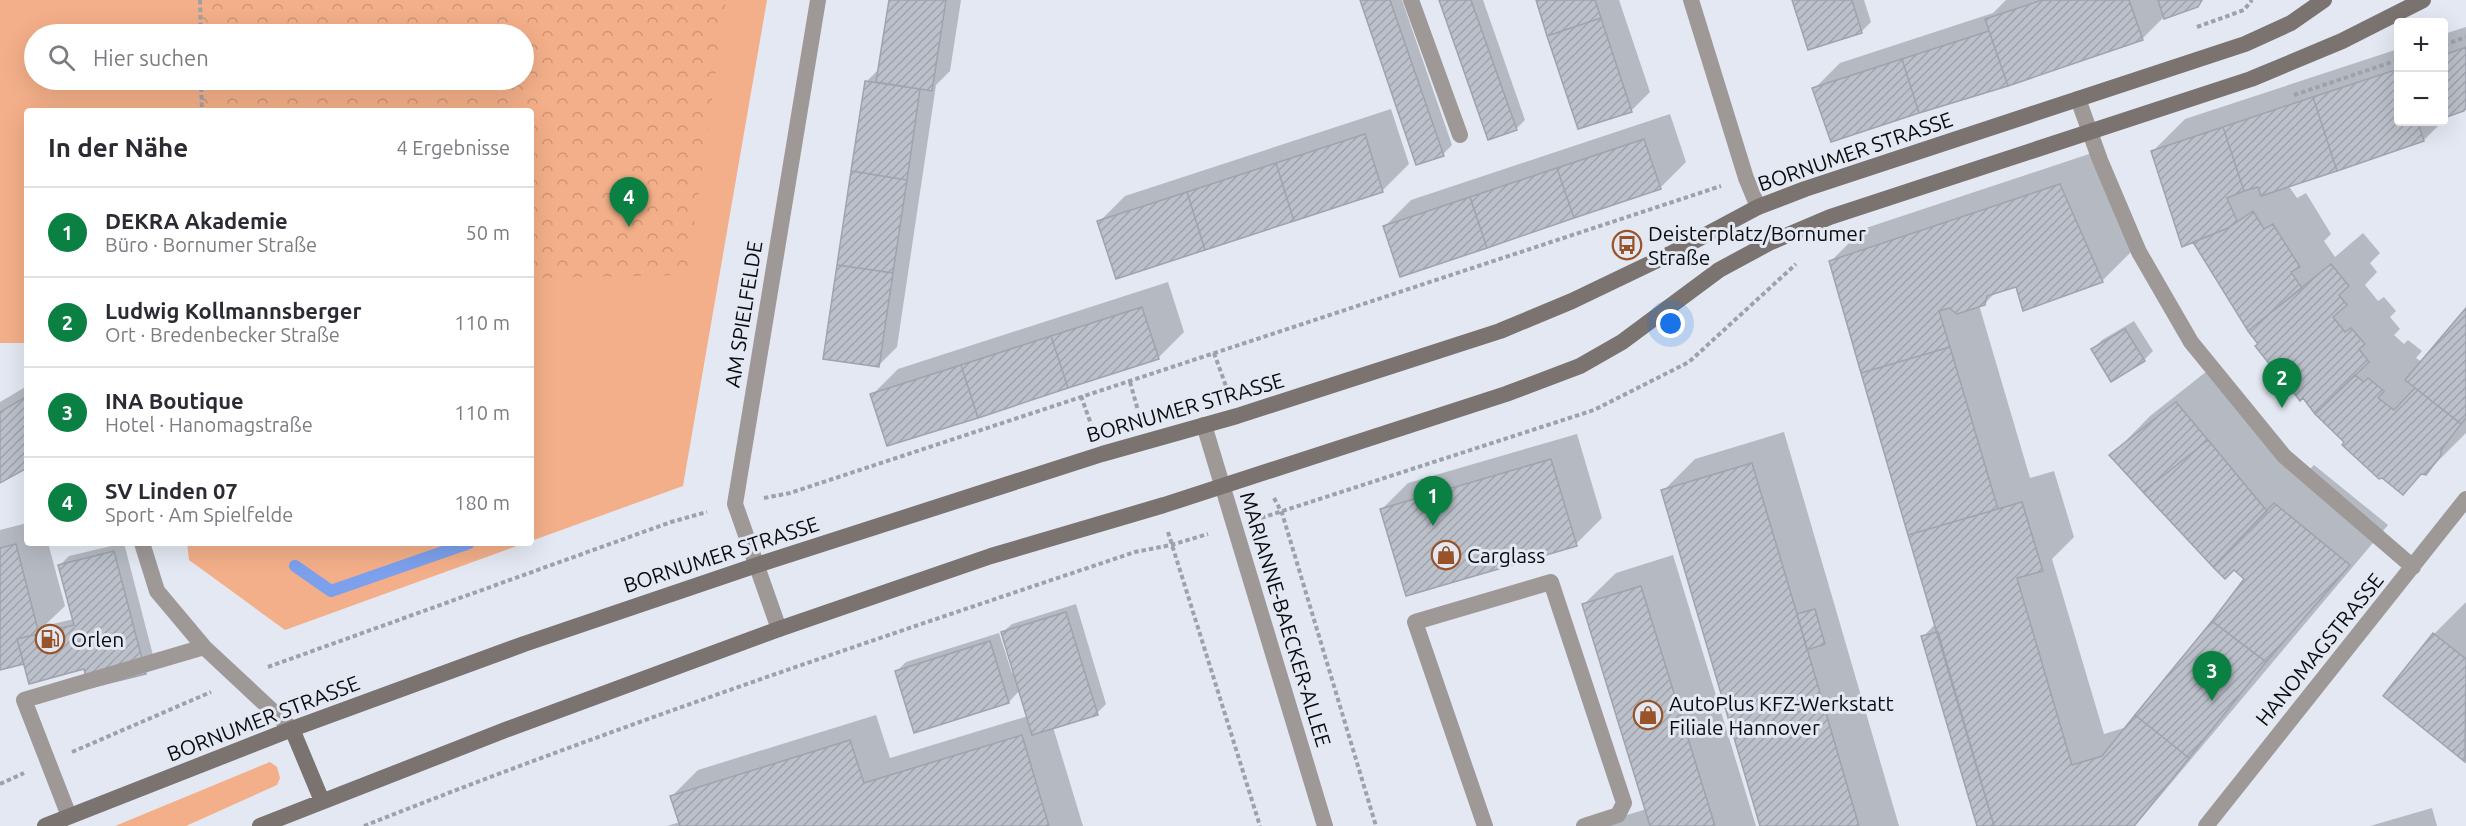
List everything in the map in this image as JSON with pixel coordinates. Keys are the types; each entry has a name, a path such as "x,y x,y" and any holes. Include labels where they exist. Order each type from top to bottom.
{"main road":[{"name":"BORNUMER STRASSE","path":"45,826 292,729 524,644 1101,454 1204,425 1500,331 1660,258 1758,207 1805,189 2245,44 2291,23 2324,0"},
{"path":"260,826 779,629 991,556 1223,486 1506,394 1580,366 1622,342 1719,270 1769,243 1830,217 2251,79 2342,41 2423,0"},
{"path":"292,729 321,801"}],"street":[{"name":"AM SPIELFELDE","path":"779,629 735,504 818,0"},
{"path":"1411,0 1460,135"},
{"path":"1691,0 1746,178 1758,207"},
{"path":"2078,99 2089,132 2139,252 2191,342 2284,456 2413,567"},
{"name":"MARIANNE-BAECKER-ALLEE","path":"1204,425 1325,826"},
{"name":"HANOMAGSTRASSE","path":"2206,826 2466,500"},
{"path":"143,546 157,591 204,646 292,729"},
{"path":"1485,826 1415,622 1551,582 1624,803 1618,815 1584,826"},
{"path":"69,816 50,762 24,700 204,646"}],"path":[{"path":"200,0 201,24"},
{"path":"2190,29 2244,10 2252,0"},
{"path":"2448,44 2466,37"},
{"path":"201,90 202,108"},
{"path":"0,784 289,658 637,534 735,504 801,489 1746,178"},
{"path":"1282,513 1376,826"},
{"path":"364,826 568,748 793,667 1135,552 1171,545 1260,826"}],"green space":[{"path":"0,0 767,0 683,486 534,540 534,108 24,108 24,343 0,343"},
{"path":"200,0 726,0 687,275 534,278 534,108 202,108 201,90 534,90 534,24 201,24"},
{"path":"187,546 517,546 285,630 189,560"},
{"path":"270,762 277,767 280,778 277,785 186,826 115,826"}],"building":[{"path":"889,0 946,0 932,91 876,82"},
{"path":"1360,0 1390,0 1444,156 1416,165"},
{"path":"1439,0 1471,0 1517,130 1488,140"},
{"path":"1536,0 1595,0 1601,18 1547,36"},
{"path":"1792,0 1852,0 1862,33 1808,50"},
{"path":"2042,0 2129,0 2143,40 2008,86 1985,19"},
{"path":"2158,0 2202,0 2198,7 2164,19"},
{"path":"1601,18 1632,112 1578,129 1547,36"},
{"path":"1989,31 2008,86 1919,113 1902,59"},
{"path":"2466,47 2466,108 2464,111 2448,117 2448,72 2448,54"},
{"path":"1902,59 1919,113 1831,142 1812,88"},
{"path":"2394,70 2394,126 2419,126 2424,141 2337,171 2313,97"},
{"path":"865,81 920,89 907,180 851,171"},
{"path":"2313,97 2337,171 2261,196 2258,187 2244,191 2223,127"},
{"path":"2223,127 2244,191 2227,198 2237,221 2228,228 2182,247 2151,151"},
{"path":"1365,134 1383,192 1294,221 1276,163"},
{"path":"1644,139 1661,189 1574,218 1557,168"},
{"path":"1276,163 1294,221 1205,250 1187,192"},
{"path":"1557,168 1574,218 1487,248 1470,197"},
{"path":"851,171 907,180 893,273 837,265"},
{"path":"2060,184 2103,282 2023,311 2016,287 1987,296 1985,305 1957,314 1949,308 1939,311 1950,347 1861,373 1829,261"},
{"path":"1187,192 1205,250 1116,279 1097,221"},
{"path":"1470,197 1487,248 1400,277 1383,226"},
{"path":"2253,211 2264,229 2273,224 2300,267 2291,272 2302,288 2248,331 2193,242 2228,228"},
{"path":"2331,264 2349,286 2339,295 2347,305 2333,317 2345,332 2351,328 2365,344 2359,349 2369,362 2315,414 2303,398 2300,401 2272,364 2271,366 2255,346 2258,344 2248,331"},
{"path":"837,265 893,273 879,367 823,359"},
{"path":"1142,307 1159,359 1068,388 1051,336"},
{"path":"2466,308 2466,418 2461,424 2405,380"},
{"path":"2125,329 2145,361 2111,382 2091,349"},
{"path":"1051,336 1068,388 978,418 961,365"},
{"path":"1950,347 1998,509 1908,535 1861,373"},
{"path":"961,365 978,418 887,446 870,394"},
{"path":"2355,375 2364,382 2368,378 2384,391 2378,398 2394,410 2415,388 2461,424 2426,475 2421,474 2403,495 2382,478 2379,479 2342,445 2344,442 2315,414"},
{"path":"24,398 24,470 0,483 0,412"},
{"path":"2176,402 2208,440 2143,492 2109,455"},
{"path":"2208,440 2267,511 2213,567 2143,492"},
{"path":"1551,459 1577,546 1406,596 1380,509"},
{"path":"1752,463 1859,826 1760,826 1661,490"},
{"path":"2022,502 2043,571 2017,578 2072,765 2102,756 2135,715 2189,758 2134,826 1994,826 1908,535"},
{"path":"2274,503 2350,565 2266,662 2212,621 2244,579 2234,570 2225,579 2213,567"},
{"path":"16,544 39,634 17,639 24,664 0,670 0,548"},
{"path":"114,551 146,674 89,688 84,669 29,684 17,639 74,625 58,565"},
{"name":"AutoPlus KFZ-Werkstatt Filiale Hannover","path":"1641,586 1715,826 1650,826 1582,604"},
{"path":"1815,609 1825,644 1807,650 1797,614"},
{"path":"1066,612 1098,715 1032,735 1001,632"},
{"path":"2212,621 2266,662 2189,758 2135,715"},
{"path":"1938,632 1994,826 1977,826 1921,636"},
{"path":"2433,633 2466,659 2465,762 2383,696"},
{"path":"990,641 1009,703 914,733 895,671"},
{"path":"1022,735 1049,826 680,826 670,796 850,740 864,783"}],"waterway":[{"path":"295,566 331,591 460,546"}],"place":[{"name":"SV Linden 07","path":"629,227"},
{"name":"Deisterplatz/Bornumer Straße","path":"1627,245"},
{"name":"Ludwig Kollmannsberger","path":"2282,408"},
{"name":"DEKRA Akademie","path":"1433,526"},
{"name":"Carglass","path":"1446,555"},
{"name":"Orlen","path":"50,639"},
{"name":"INA Boutique","path":"2212,701"},
{"name":"AutoPlus KFZ-Werkstatt Filiale Hannover","path":"1648,715"}]}
